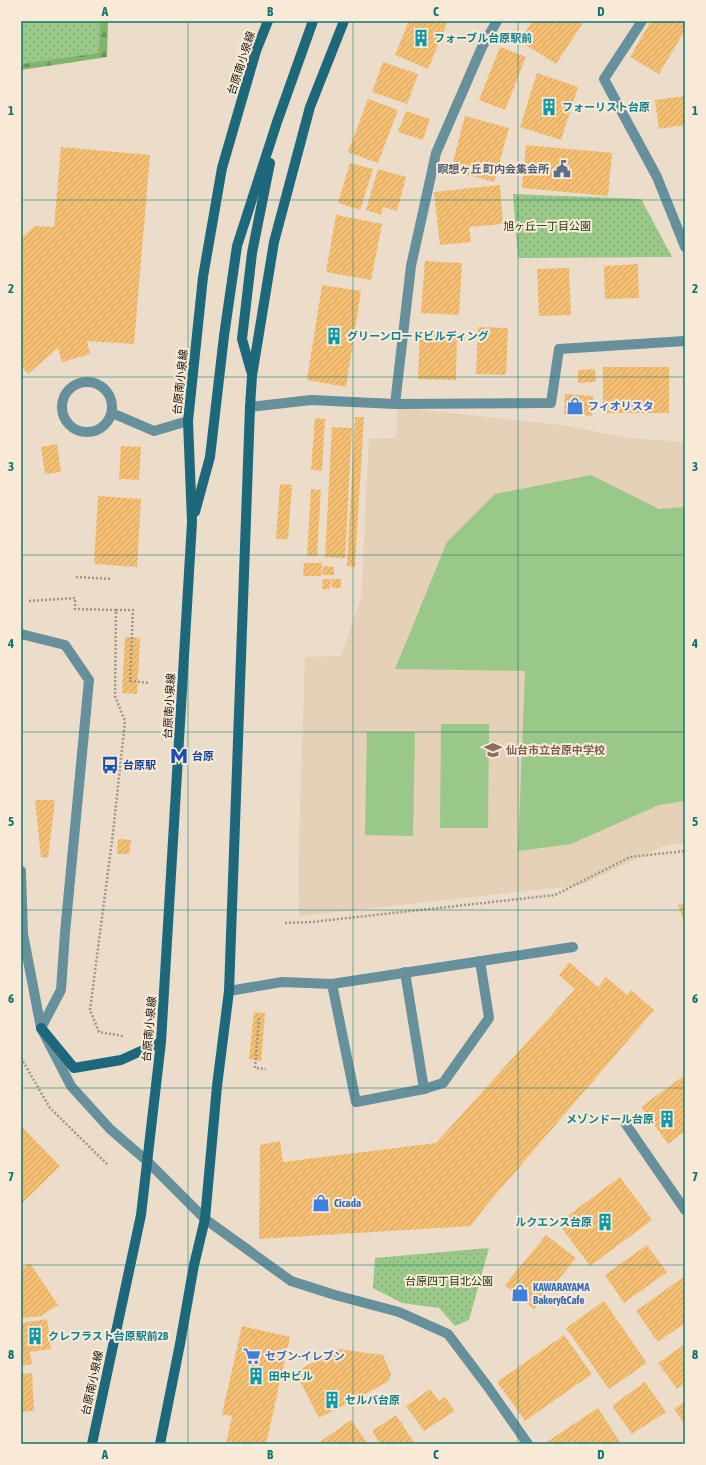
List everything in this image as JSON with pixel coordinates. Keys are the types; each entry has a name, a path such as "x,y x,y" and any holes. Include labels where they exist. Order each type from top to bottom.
{"street":[{"name":"台原南小泉線","path":"92,1444 141,1215 161,1042 192,522 188,421 203,277 222,168 256,51 268,21"},
{"path":"192,522 210,457 224,336 237,246 313,21"},
{"path":"160,1444 194,1265 205,1219 217,1086 229,991 252,376 274,242 310,107 344,21"},
{"path":"395,404 411,266 436,153 482,48 496,21"},
{"path":"642,21 604,79 657,177 685,247"},
{"path":"252,376 242,339 252,253 278,122"},
{"path":"250,407 311,400 395,404 551,403 559,349 685,341"},
{"path":"85,382 93,382 107,390 112,401 112,413 109,421 103,428 95,432 86,433 70,427 62,412 62,403 65,395 73,386 85,382"},
{"path":"112,413 154,431 188,421"},
{"path":"21,634 65,645 89,680 61,990 41,1028"},
{"path":"21,871 23,934 41,1028 71,1086 110,1129 147,1161 205,1219 291,1281 399,1312 448,1334 528,1444"},
{"path":"229,991 282,982 332,984 573,947"},
{"path":"332,984 356,1102 424,1089 443,1083 489,1018 480,961"},
{"path":"405,972 424,1089"},
{"path":"41,1028 74,1068 121,1060 161,1042"},
{"path":"625,1123 685,1210"}],"path":[{"path":"76,576 112,579"},
{"path":"29,601 75,598 75,609 133,610 130,681 148,683"},
{"path":"116,610 115,696 125,721 113,833 90,1010 99,1032 124,1036"},
{"path":"285,923 312,922 555,895 630,857 685,851"},
{"path":"259,1018 255,1068 266,1069"},
{"path":"21,1058 50,1108 108,1165"}],"shaded area":[{"name":"仙台市立台原中学校","path":"397,407 561,425 628,438 685,442 685,843 663,846 582,885 299,916 298,869 305,657 341,656 361,598 369,439 396,438"}],"green space":[{"path":"21,21 108,21 107,57 21,70"},
{"path":"21,21 100,21 99,53 21,64"},
{"name":"旭ヶ丘一丁目公園","path":"513,194 641,199 672,257 518,258"},
{"path":"591,475 659,509 685,507 685,801 659,805 571,844 518,851 525,671 395,669 447,542 495,494"},
{"path":"441,724 489,724 488,828 440,828"},
{"path":"367,732 415,732 413,836 365,835"},
{"name":"台原四丁目北公園","path":"489,1248 469,1320 455,1326 439,1308 402,1303 373,1288 375,1258"}],"building":[{"name":"フォーブル台原駅前","path":"409,21 448,21 428,69 395,55"},
{"path":"532,21 584,21 556,64 520,41"},
{"path":"651,21 685,21 685,30 659,74 630,57"},
{"path":"500,47 526,57 505,110 479,100"},
{"path":"383,62 418,74 407,104 372,92"},
{"name":"フォーリスト台原","path":"537,73 578,87 561,140 520,127"},
{"path":"685,96 685,125 659,129 655,100"},
{"path":"368,99 398,110 378,163 348,152"},
{"path":"406,111 430,119 423,140 398,132"},
{"path":"465,116 509,128 494,182 451,170"},
{"path":"526,145 612,153 608,196 522,188"},
{"path":"61,147 150,155 134,344 87,341 90,354 62,362 58,348 28,374 21,366 21,238 35,226 54,227"},
{"path":"350,163 373,169 360,210 338,203"},
{"path":"378,169 406,177 397,211 383,207 381,215 366,210"},
{"path":"500,185 503,224 469,227 471,242 440,245 434,192"},
{"path":"336,215 382,224 371,280 326,272"},
{"path":"425,261 462,263 459,315 421,313"},
{"path":"638,264 639,298 605,299 604,266"},
{"path":"569,268 571,315 539,316 537,269"},
{"name":"グリーンロードビルディング","path":"322,285 361,291 346,387 307,380"},
{"path":"478,327 508,328 506,375 476,374"},
{"path":"420,331 457,333 456,380 418,379"},
{"path":"603,367 669,367 669,413 603,413"},
{"path":"595,369 596,382 578,383 578,370"},
{"path":"565,394 593,396 592,416 564,414"},
{"path":"355,417 364,417 355,567 347,566"},
{"path":"315,418 325,419 322,471 311,470"},
{"path":"332,427 352,428 345,558 325,557"},
{"path":"57,444 61,472 45,474 41,447"},
{"path":"121,446 141,447 139,480 119,479"},
{"path":"280,484 292,485 288,539 276,539"},
{"path":"311,489 321,490 317,556 307,556"},
{"path":"98,496 141,499 137,567 94,564"},
{"path":"304,563 322,563 321,576 303,576"},
{"path":"323,566 334,567 334,575 322,575"},
{"path":"323,579 331,579 330,589 322,589"},
{"path":"332,579 341,579 341,588 332,588"},
{"path":"125,637 140,638 137,694 122,693"},
{"path":"35,800 55,800 48,858 41,857"},
{"path":"118,839 131,840 129,854 117,854"},
{"path":"685,903 685,925 678,905"},
{"path":"569,962 598,987 606,977 627,995 631,990 654,1010 485,1207 471,1226 259,1239 260,1145 280,1141 283,1162 436,1143 575,989 559,975"},
{"path":"254,1012 265,1013 261,1061 249,1059"},
{"name":"メゾンドール台原","path":"685,1075 685,1131 668,1144 641,1107"},
{"path":"21,1126 60,1166 21,1204"},
{"name":"ルクエンス台原","path":"620,1177 652,1220 590,1266 558,1223"},
{"path":"546,1235 576,1258 534,1309 505,1285"},
{"path":"647,1245 667,1272 624,1303 605,1275"},
{"path":"30,1263 58,1305 41,1316 21,1318 21,1269"},
{"path":"685,1276 685,1323 658,1342 636,1311"},
{"path":"604,1301 647,1363 609,1389 566,1328"},
{"name":"クレフラスト台原駅前2B","path":"47,1319 51,1349 30,1352 32,1364 21,1366 21,1323"},
{"name":"田中ビル","path":"242,1326 290,1337 266,1444 226,1444 232,1416 222,1414"},
{"path":"564,1335 592,1374 525,1421 497,1382"},
{"path":"685,1344 685,1383 677,1389 658,1363"},
{"name":"セルバ台原","path":"338,1349 383,1355 391,1374 388,1382 319,1418 295,1372"},
{"path":"32,1373 34,1411 21,1412 21,1374"},
{"path":"645,1382 666,1412 632,1434 612,1406"},
{"path":"430,1389 439,1401 445,1397 455,1411 424,1431 406,1406"},
{"path":"685,1401 685,1425 674,1409"},
{"path":"598,1408 621,1444 545,1444 545,1443"},
{"path":"396,1415 415,1444 380,1444 372,1431"},
{"path":"351,1420 368,1444 317,1444"}],"place":[{"name":"フォーブル台原駅前","path":"421,38"},
{"name":"フォーリスト台原","path":"549,107"},
{"name":"瞑想ヶ丘 町内会集会所","path":"562,169"},
{"name":"グリーンロードビルディング","path":"334,336"},
{"name":"フィオリスタ","path":"575,406"},
{"name":"仙台市立台原中学校","path":"493,750"},
{"name":"台原","path":"179,756"},
{"name":"台原駅","path":"110,765"},
{"name":"メゾンドール台原","path":"667,1119"},
{"name":"Cicada","path":"321,1203"},
{"name":"ルクエンス台原","path":"605,1222"},
{"name":"KAWARAYAMA Bakery&Cafe","path":"520,1293"},
{"name":"クレフラスト台原駅前2B","path":"35,1336"},
{"name":"セブン-イレブン","path":"252,1356"},
{"name":"田中ビル","path":"256,1376"},
{"name":"セルバ台原","path":"332,1400"}]}
